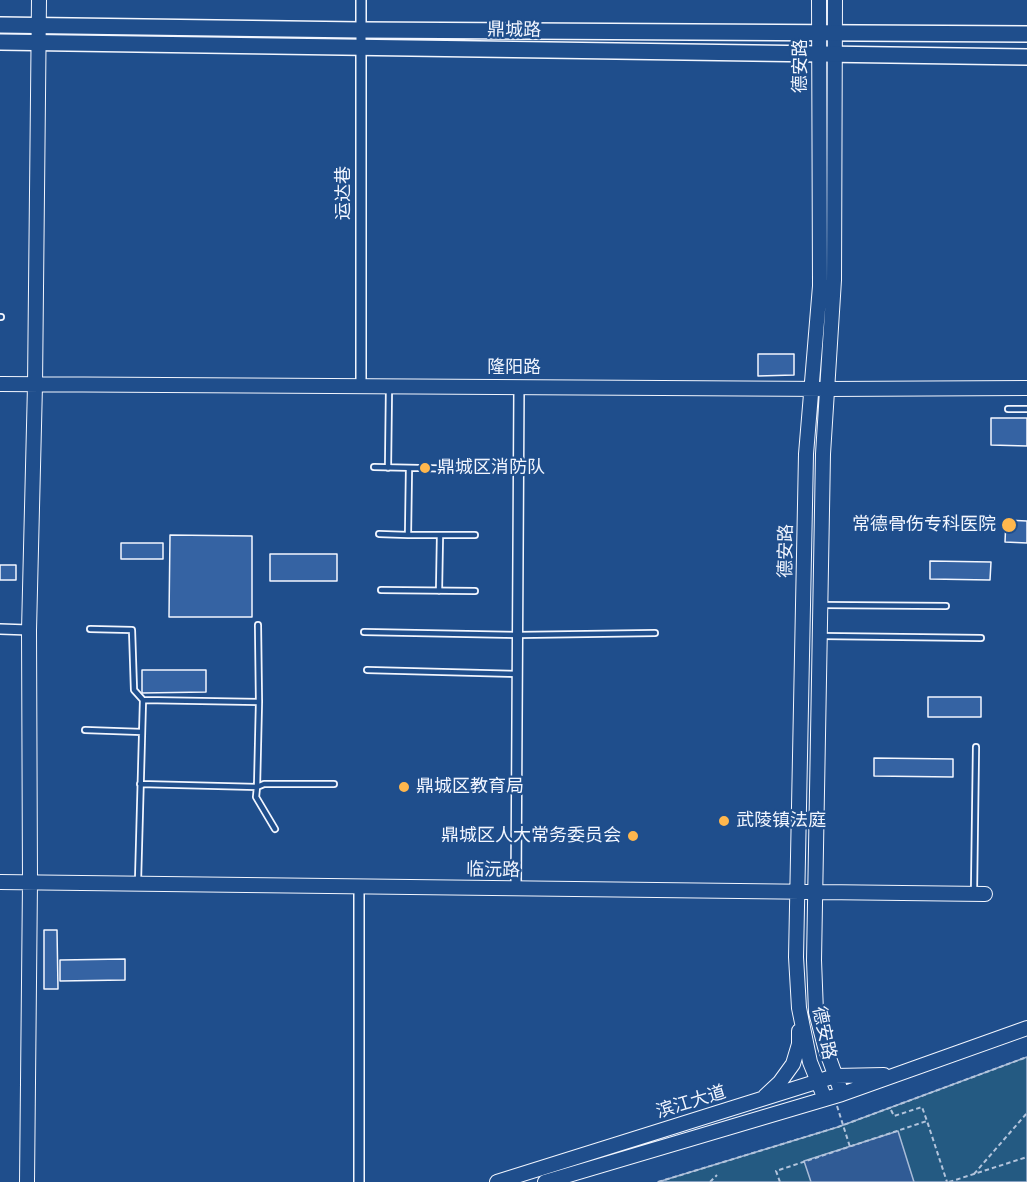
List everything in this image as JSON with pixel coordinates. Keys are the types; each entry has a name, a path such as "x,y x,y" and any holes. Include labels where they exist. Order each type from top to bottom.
{"main road":[{"name":"鼎城路","path":"0,25 360,30 1027,34"},
{"name":"鼎城路","path":"0,42 1027,57"}],"street":[{"path":"27,1182 30,882 29,630 35,385 39,0"},
{"name":"运达巷","path":"361,0 361,385"},
{"name":"德安路","path":"819,0 827,33 834,280 823,454 813,892 816,1012 835,1076 834,1097"},
{"name":"德安路","path":"827,33 835,0"},
{"name":"德安路","path":"827,55 819,286 806,478 796,957 799,1008 810,1062 817,1081 834,1097"},
{"name":"隆阳路","path":"0,384 812,389 1027,388"},
{"path":"516,888 519,386"},
{"path":"0,629 29,630"},
{"name":"临沅路","path":"0,882 979,894"},
{"path":"359,886 359,1182"},
{"path":"763,1098 780,1082 793,1064 799,1044 799,1008"},
{"name":"滨江大道","path":"545,1182 834,1097 1027,1028"},
{"name":"滨江大道","path":"497,1182 835,1076 898,1074"}],"lane":[{"path":"388,468 389,385"},
{"path":"1008,409 1027,409"},
{"path":"374,467 465,469"},
{"path":"408,535 409,468"},
{"path":"379,534 476,536"},
{"path":"439,591 440,535"},
{"path":"381,590 475,591"},
{"path":"820,605 946,606"},
{"path":"258,625 259,702 256,797 275,829"},
{"path":"90,629 132,630 134,690 142,700 138,884"},
{"path":"364,632 518,635 655,633"},
{"path":"819,636 981,638"},
{"path":"367,670 518,674"},
{"path":"142,700 259,702"},
{"path":"84,730 142,732"},
{"path":"976,747 979,894"},
{"path":"140,784 257,787 264,784 334,784"}],"path":[{"path":"658,1182 838,1127 1027,1057"},
{"path":"834,1097 850,1146"},
{"path":"891,1109 894,1116 922,1107 948,1182 1027,1157"},
{"path":"974,1174 1027,1113"},
{"path":"780,1182 776,1171 927,1121"},
{"path":"710,1182 717,1175"}],"shaded area":[{"path":"1027,1057 1027,1182 658,1182 838,1127"},
{"path":"898,1131 914,1182 811,1182 804,1161"}],"building":[{"path":"758,354 794,354 794,375 758,376"},
{"path":"991,418 1027,418 1027,446 991,445"},
{"path":"1006,520 1027,521 1027,543 1005,542"},
{"path":"170,535 252,536 252,617 169,617"},
{"path":"121,543 163,543 163,559 121,559"},
{"path":"270,554 337,554 337,581 270,581"},
{"path":"930,561 991,562 990,580 930,579"},
{"path":"0,565 16,565 16,580 0,580"},
{"path":"142,670 206,670 206,692 142,693"},
{"path":"928,697 981,697 981,717 928,717"},
{"path":"874,758 953,759 953,777 874,776"},
{"path":"44,930 57,930 58,989 44,989"},
{"path":"125,959 125,980 60,981 60,960"}],"place":[{"name":"鼎城区消防队","path":"425,468"},
{"name":"常德骨伤专科医院","path":"1009,525"},
{"name":"鼎城区教育局","path":"404,787"},
{"name":"武陵镇法庭","path":"724,821"},
{"name":"鼎城区人大常务委员会","path":"633,836"}]}
